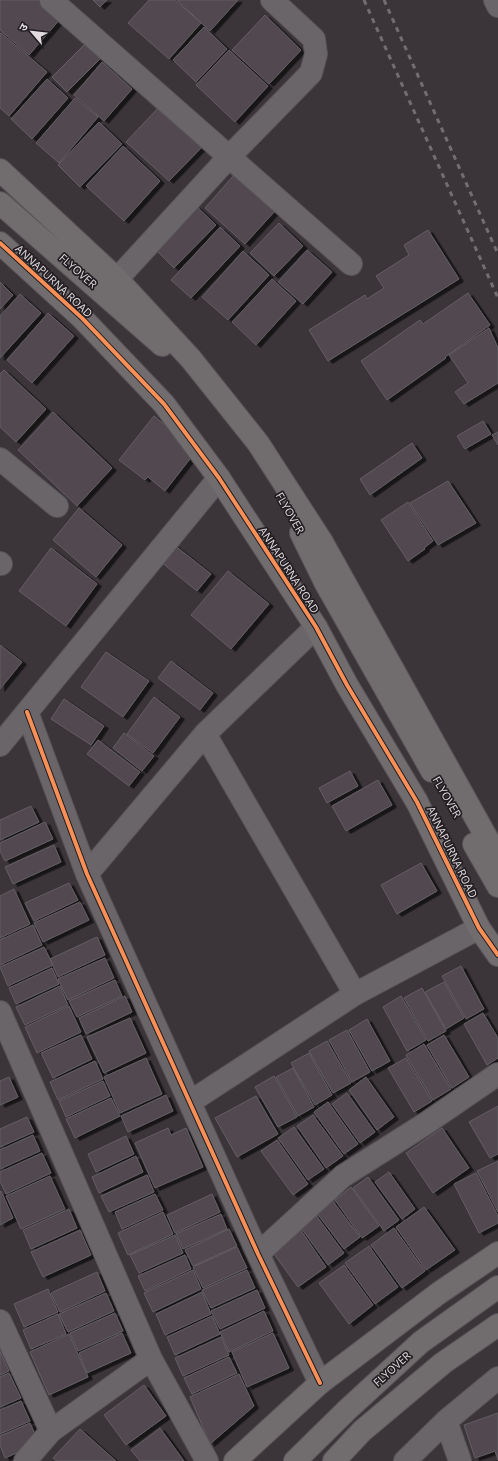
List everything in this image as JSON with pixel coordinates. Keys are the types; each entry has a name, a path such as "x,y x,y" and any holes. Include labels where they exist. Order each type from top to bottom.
{"street":[{"path":"51,0 351,264"},
{"path":"117,279 229,157 311,73 316,54 314,39 272,0"},
{"path":"495,0 498,6"},
{"path":"0,170 117,279 191,359 258,442 322,542 498,858"},
{"name":"FLYOVER","path":"0,203 165,348 241,438 291,512 326,582 498,886"},
{"name":"ANNAPURNA ROAD","path":"0,243 82,318 164,404 219,478 316,627 347,685 418,802 479,928 498,955"},
{"path":"0,459 57,506"},
{"path":"0,745 219,478"},
{"path":"87,874 205,734 316,627"},
{"path":"27,712 87,874 258,1254 320,1384"},
{"path":"205,734 355,994"},
{"path":"190,1102 355,994 479,928"},
{"path":"0,1012 151,1359 207,1461"},
{"path":"258,1254 343,1176 425,1124 498,1074"},
{"path":"235,1461 320,1384 438,1293 498,1253"},
{"name":"FLYOVER","path":"295,1461 348,1409 421,1342 498,1287"},
{"path":"0,1321 51,1431"},
{"path":"334,1461 362,1431 443,1363 498,1325"},
{"path":"25,1461 51,1431 151,1359"},
{"path":"405,1461 446,1421 498,1378"},
{"path":"446,1421 460,1461"}],"building":[{"path":"0,0 40,0 61,18 29,55 0,30"},
{"path":"93,0 107,0 100,7"},
{"path":"149,0 175,0 201,23 169,59 128,23"},
{"path":"177,0 238,0 210,31"},
{"path":"265,15 301,50 269,84 232,50"},
{"path":"204,27 227,49 196,82 173,60"},
{"path":"1,33 47,72 9,116 0,108"},
{"path":"85,44 100,59 67,92 52,77"},
{"path":"229,50 268,86 235,122 196,85"},
{"path":"102,62 132,89 104,121 74,95"},
{"path":"47,79 68,98 32,139 11,119"},
{"path":"75,98 98,117 59,163 36,143"},
{"path":"159,107 202,147 169,181 126,142"},
{"path":"99,122 122,144 80,187 58,165"},
{"path":"123,146 160,181 124,221 86,186"},
{"path":"234,175 275,211 245,244 205,208"},
{"path":"196,206 216,225 174,268 155,249"},
{"path":"279,223 303,246 274,276 250,253"},
{"path":"220,227 240,246 191,298 171,280"},
{"path":"428,230 459,279 328,361 309,330 365,295 367,299 384,288 376,276 409,255 404,245"},
{"path":"307,250 332,272 303,304 278,282"},
{"path":"243,251 269,275 228,320 202,297"},
{"path":"272,279 296,301 256,345 232,322"},
{"path":"0,282 13,295 0,309"},
{"path":"468,293 490,325 387,400 361,361 420,320 423,324"},
{"path":"20,294 41,313 0,358 0,316"},
{"path":"48,313 74,336 32,383 7,360"},
{"path":"489,328 498,348 498,383 464,404 455,392 468,383 449,355"},
{"path":"4,370 46,409 16,442 0,427 0,374"},
{"path":"53,412 112,468 77,506 18,450"},
{"path":"154,416 180,437 177,442 193,455 165,491 148,477 145,480 119,460"},
{"path":"483,421 491,434 465,449 457,436"},
{"path":"498,432 498,445 492,435"},
{"path":"412,443 422,458 370,495 360,479"},
{"path":"448,481 476,523 438,545 410,503"},
{"path":"408,502 433,541 424,548 425,549 408,561 381,520"},
{"path":"79,508 122,545 96,577 53,540"},
{"path":"174,545 211,574 197,591 161,562"},
{"path":"51,548 97,584 66,626 19,591"},
{"path":"228,571 269,604 231,649 191,615"},
{"path":"0,645 22,662 0,689"},
{"path":"106,652 149,681 123,717 81,687"},
{"path":"171,661 213,693 200,710 158,678"},
{"path":"154,697 180,717 153,753 127,734"},
{"path":"64,699 104,726 91,745 51,719"},
{"path":"124,733 154,756 142,771 113,748"},
{"path":"98,740 140,772 129,786 87,754"},
{"path":"350,771 358,786 327,803 319,788"},
{"path":"378,780 392,805 346,831 332,806"},
{"path":"31,806 39,822 0,840 0,820"},
{"path":"45,822 53,839 5,861 0,851 0,843"},
{"path":"54,845 61,862 13,884 5,867"},
{"path":"421,863 437,891 397,914 381,885"},
{"path":"69,883 78,900 34,921 25,903"},
{"path":"14,889 30,924 0,938 0,896"},
{"path":"80,902 89,920 43,942 34,923"},
{"path":"33,925 42,945 0,965 0,940"},
{"path":"97,937 105,955 58,977 50,959"},
{"path":"44,947 53,965 8,986 0,967"},
{"path":"105,958 114,978 68,1000 58,979"},
{"path":"461,966 484,1009 466,1019 442,976"},
{"path":"52,968 59,984 16,1004 9,988"},
{"path":"115,980 122,996 77,1017 69,1001"},
{"path":"444,982 464,1018 446,1029 425,992"},
{"path":"60,986 68,1005 25,1025 16,1007"},
{"path":"422,988 446,1031 428,1041 404,998"},
{"path":"125,996 132,1012 86,1034 79,1018"},
{"path":"401,996 426,1040 407,1051 383,1007"},
{"path":"69,1006 81,1032 37,1053 25,1027"},
{"path":"483,1013 498,1038 498,1058 487,1065 464,1024"},
{"path":"130,1018 146,1053 104,1073 87,1037"},
{"path":"367,1019 390,1061 372,1071 349,1030"},
{"path":"347,1030 370,1072 352,1082 329,1040"},
{"path":"81,1035 92,1059 53,1078 41,1053"},
{"path":"444,1035 469,1077 452,1088 427,1045"},
{"path":"327,1041 351,1083 333,1093 309,1051"},
{"path":"424,1044 451,1089 433,1100 406,1055"},
{"path":"309,1053 332,1095 315,1105 291,1063"},
{"path":"146,1058 162,1094 120,1113 104,1077"},
{"path":"406,1058 432,1101 414,1112 388,1068"},
{"path":"95,1061 103,1079 58,1100 50,1082"},
{"path":"293,1068 314,1107 298,1116 276,1077"},
{"path":"274,1076 297,1117 278,1127 255,1087"},
{"path":"9,1077 18,1097 0,1105 0,1081"},
{"path":"366,1077 394,1117 377,1130 349,1090"},
{"path":"103,1081 110,1096 66,1117 59,1101"},
{"path":"347,1093 375,1132 360,1143 332,1104"},
{"path":"166,1095 173,1111 128,1132 121,1116"},
{"path":"256,1096 278,1134 237,1157 215,1118"},
{"path":"111,1098 120,1116 75,1138 66,1119"},
{"path":"328,1102 358,1144 344,1154 314,1112"},
{"path":"498,1106 498,1154 490,1158 469,1122"},
{"path":"313,1115 343,1156 326,1168 297,1126"},
{"path":"27,1117 34,1132 0,1147 0,1129"},
{"path":"294,1127 324,1169 308,1180 278,1138"},
{"path":"168,1128 171,1135 186,1128 203,1167 155,1188 135,1143"},
{"path":"442,1128 469,1168 433,1193 406,1153"},
{"path":"33,1135 40,1151 0,1169 0,1150"},
{"path":"126,1136 134,1154 96,1172 88,1154"},
{"path":"277,1140 308,1184 293,1195 261,1151"},
{"path":"42,1153 51,1173 6,1194 0,1181 0,1172"},
{"path":"136,1156 143,1172 99,1193 92,1177"},
{"path":"498,1161 498,1212 477,1171"},
{"path":"389,1172 415,1209 402,1219 375,1182"},
{"path":"476,1173 498,1216 498,1223 479,1233 454,1184"},
{"path":"147,1175 154,1192 109,1212 101,1196"},
{"path":"50,1176 65,1209 21,1229 6,1196"},
{"path":"368,1177 399,1220 384,1231 353,1188"},
{"path":"351,1187 379,1226 362,1238 335,1200"},
{"path":"1,1191 13,1218 0,1225 0,1192"},
{"path":"155,1194 163,1210 122,1229 115,1212"},
{"path":"212,1194 220,1212 175,1233 167,1215"},
{"path":"332,1200 360,1237 344,1249 316,1212"},
{"path":"424,1207 455,1250 426,1270 396,1227"},
{"path":"69,1209 77,1228 31,1249 23,1230"},
{"path":"163,1212 173,1234 128,1255 118,1233"},
{"path":"221,1214 227,1229 183,1249 176,1234"},
{"path":"315,1214 344,1253 328,1265 299,1225"},
{"path":"298,1226 326,1267 298,1287 269,1247"},
{"path":"394,1228 425,1271 402,1288 371,1245"},
{"path":"229,1229 237,1246 193,1266 185,1250"},
{"path":"80,1230 91,1255 43,1277 31,1252"},
{"path":"175,1235 183,1253 139,1273 130,1255"},
{"path":"369,1246 398,1287 375,1304 345,1263"},
{"path":"237,1247 247,1268 203,1288 193,1267"},
{"path":"185,1255 191,1269 145,1291 138,1276"},
{"path":"344,1265 373,1305 349,1324 319,1283"},
{"path":"193,1270 201,1289 153,1312 144,1293"},
{"path":"247,1270 255,1288 211,1308 202,1290"},
{"path":"97,1272 105,1291 60,1312 51,1293"},
{"path":"48,1289 58,1312 24,1327 14,1304"},
{"path":"257,1290 265,1308 220,1329 211,1311"},
{"path":"202,1292 211,1314 165,1335 156,1314"},
{"path":"106,1293 114,1311 68,1332 59,1314"},
{"path":"264,1311 273,1331 229,1352 220,1332"},
{"path":"115,1313 123,1331 78,1351 70,1333"},
{"path":"58,1314 66,1334 31,1349 23,1330"},
{"path":"212,1316 220,1334 175,1355 167,1337"},
{"path":"122,1333 131,1353 87,1373 79,1353"},
{"path":"273,1333 289,1368 247,1387 232,1352"},
{"path":"69,1334 88,1377 49,1395 30,1352"},
{"path":"221,1337 229,1355 183,1376 175,1358"},
{"path":"0,1351 9,1371 0,1375"},
{"path":"229,1357 237,1373 192,1394 184,1378"},
{"path":"9,1373 21,1398 0,1407 0,1377"},
{"path":"239,1374 254,1406 210,1444 190,1397"},
{"path":"144,1385 166,1416 126,1445 104,1415"},
{"path":"21,1401 30,1421 0,1434 0,1410"},
{"path":"498,1413 498,1460 495,1451 475,1458 464,1425"},
{"path":"30,1423 39,1443 5,1458 0,1445 0,1436"},
{"path":"160,1428 184,1461 140,1461 131,1450"},
{"path":"80,1429 116,1461 57,1461 53,1458"}],"railway":[{"path":"364,0 498,298"},
{"path":"384,0 498,254"}],"cycle path":[{"path":"0,243 82,318 164,404 219,478 316,627 347,685 417,802 479,928 498,955"},
{"path":"27,712 87,874 258,1254 320,1383"}]}
